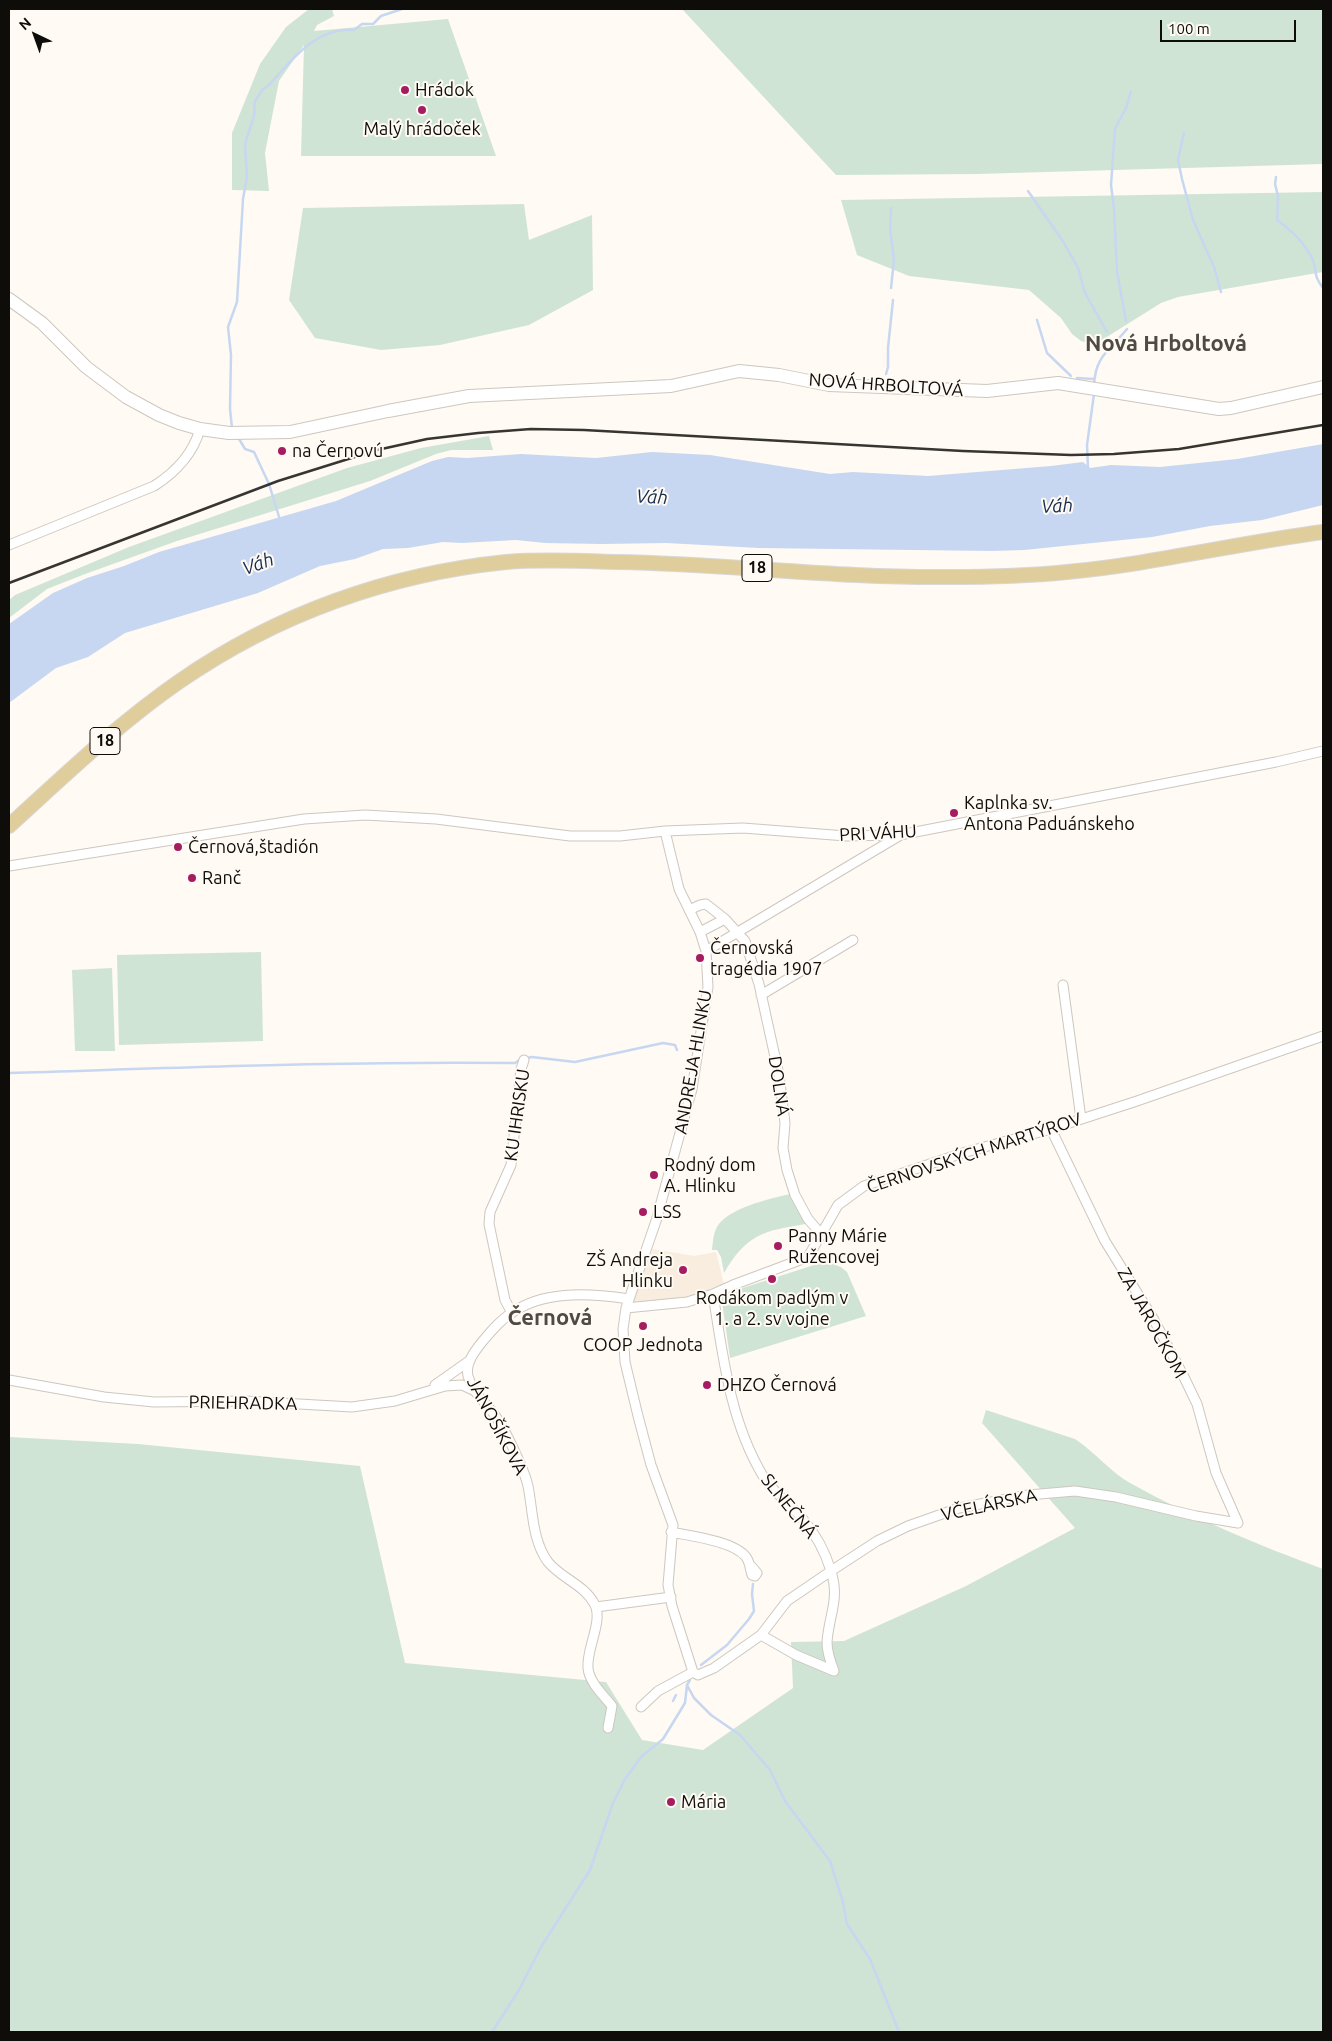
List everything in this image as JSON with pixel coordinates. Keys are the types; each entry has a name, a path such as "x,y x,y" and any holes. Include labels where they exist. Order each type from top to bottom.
{"main road":[{"name":"18","path":"9,826 130,719 180,681 207,664 256,636 322,606 386,584 411,578 438,572 509,562 568,560 667,563 911,577 998,576 1068,572 1323,532"}],"street":[{"name":"NOVÁ HRBOLTOVÁ","path":"9,299 42,323 86,367 126,397 159,415 200,429 235,433 290,432 470,396 671,386 739,371 829,384 999,391 1058,383 1219,409 1231,408 1323,387"},
{"path":"9,545 154,486 174,471 183,461 193,446 200,429"},
{"name":"PRI VÁHU","path":"9,866 304,819 365,815 436,818 570,836 620,836 665,831 743,828 846,836 900,835 1276,762 1323,751"},
{"name":"ANDREJA HLINKU","path":"665,831 679,889 700,932 706,951 708,974 707,999 692,1089 656,1221 626,1308 623,1329 625,1362 651,1465 672,1529"},
{"path":"706,951 900,835"},
{"name":"DOLNÁ","path":"689,910 706,904 726,919 745,941 761,995 779,1075 785,1123 783,1148 787,1170 795,1195 808,1220 822,1235"},
{"path":"700,932 726,919"},
{"path":"761,995 853,940"},
{"path":"1063,985 1081,1119"},
{"name":"ČERNOVSKÝCH MARTÝROV","path":"626,1308 687,1302 713,1294 808,1257 838,1205 864,1186 975,1150 1081,1119 1194,1082 1323,1036"},
{"name":"KU IHRISKU","path":"512,1313 505,1300 497,1253 489,1224 490,1212 511,1165 521,1069 524,1060"},
{"name":"ZA JAROČKOM","path":"1051,1128 1105,1241 1154,1320 1193,1397 1204,1425 1216,1473 1238,1523"},
{"name":"SLNEČNÁ","path":"713,1294 730,1392 740,1428 751,1455 765,1479 803,1518 818,1539 831,1571 835,1592 835,1607 827,1641 828,1655 834,1671 796,1655 761,1635"},
{"name":"JÁNOŠÍKOVA","path":"596,1606 583,1588 548,1562 539,1544 528,1484 519,1460 494,1414 475,1391 468,1375 469,1361 497,1324 518,1309 539,1301 565,1296 604,1295 629,1298"},
{"path":"421,1392 444,1380 469,1361"},
{"name":"PRIEHRADKA","path":"9,1380 104,1397 154,1402 246,1401 352,1407 395,1401 446,1386 462,1385 475,1391"},
{"name":"VČELÁRSKA","path":"642,1708 658,1691 695,1673 714,1668 761,1635 787,1601 877,1541 908,1526 959,1508 1028,1495 1075,1490 1238,1523"},
{"path":"695,1673 668,1585 672,1529 736,1549 746,1556 751,1566"},
{"path":"608,1728 612,1706 592,1681 588,1669 589,1651 597,1620 596,1606 671,1596"}],"shaded area":[{"name":"ZŠ Andreja Hlinku","path":"653,1249 694,1256 716,1252 724,1284 684,1298 632,1304"}],"green space":[{"path":"309,9 332,9 334,16 317,25 314,31 448,19 496,156 301,156 304,45 279,81 265,153 269,191 232,190 232,133 260,64 286,27"},
{"path":"682,9 1323,9 1323,164 977,174 836,175"},
{"path":"1323,192 1323,272 1178,297 1161,303 1102,340 1091,344 1081,341 1072,334 1061,318 1029,290 909,276 857,255 841,200"},
{"path":"524,204 529,240 592,215 593,290 529,325 440,345 381,350 315,338 289,300 303,208"},
{"path":"489,436 493,450 451,450 436,454 370,481 177,541 47,589 9,618 9,600 15,595 129,547 347,468 421,448"},
{"path":"261,952 263,1041 119,1045 117,955"},
{"path":"112,968 115,1051 75,1051 72,970"},
{"path":"790,1194 806,1224 778,1229 758,1236 740,1250 724,1273 721,1257 717,1250 712,1250 715,1232 722,1220 750,1205"},
{"path":"830,1263 841,1267 847,1272 866,1316 730,1358 721,1295 817,1264"},
{"path":"986,1410 1075,1439 1124,1479 1155,1496 1226,1530 1323,1569 1323,2032 9,2032 9,1437 138,1444 360,1466 405,1663 606,1682 642,1740 703,1750 793,1688 791,1642 844,1641 966,1586 1075,1528 982,1423"}],"water":[{"name":"Váh","path":"1323,444 1323,505 1262,520 1210,526 1152,537 1024,550 992,551 759,548 666,543 545,543 516,540 462,543 443,542 408,548 383,549 355,559 320,566 258,593 125,633 88,657 56,668 9,703 9,624 53,593 87,578 159,552 336,501 432,461 448,457 467,458 521,454 596,458 652,452 710,455 830,474 853,472 928,476 1083,462 1090,468 1111,465 1160,467 1237,459"}],"waterway":[{"path":"232,428 230,409 231,355 228,327 237,302 243,199 247,177 245,144 254,116 255,101 263,89 268,86 295,56 316,40 340,30 354,30 362,24 373,24 381,16 402,9"},
{"path":"1126,321 1117,272 1111,185 1115,129 1126,108 1131,91"},
{"path":"1184,133 1178,160 1182,179 1193,220 1214,267 1221,292"},
{"path":"1276,177 1275,184 1278,196 1277,220 1305,246 1314,262 1317,279 1323,288"},
{"path":"1028,191 1064,243 1078,268 1085,293 1107,332"},
{"path":"891,208 890,229 894,260 891,288"},
{"path":"886,374 893,300"},
{"path":"1037,320 1047,353 1071,376"},
{"path":"1094,386 1097,368 1104,354 1127,329"},
{"path":"1077,378 1094,379"},
{"path":"1088,468 1087,445 1094,394"},
{"path":"238,437 245,449 254,452 269,484 280,520"},
{"path":"9,1073 325,1064 515,1063 521,1059 532,1057 575,1062 663,1043 675,1045 677,1050"},
{"path":"701,1665 727,1645 749,1619 754,1611 753,1584"},
{"path":"690,1680 687,1685 694,1698 711,1715 740,1735 770,1770 785,1801 830,1861 843,1902 847,1924 870,1959 899,2032"},
{"path":"492,2032 519,1990 541,1947 590,1870 613,1803 625,1779 641,1757 663,1739 685,1703 687,1685"},
{"path":"673,1701 676,1695"}],"railway":[{"path":"9,583 278,481 377,450 427,439 531,429 584,430 963,451 1071,455 1179,449 1323,425"}],"place":[{"name":"Hrádok","path":"405,90"},
{"name":"Malý hrádoček","path":"422,110"},
{"name":"na Černovú","path":"282,451"},
{"name":"Kaplnka sv. Antona Paduánskeho","path":"954,813"},
{"name":"Černová,štadión","path":"178,847"},
{"name":"Ranč","path":"192,878"},
{"name":"Černovská tragédia 1907","path":"700,958"},
{"name":"Rodný dom A. Hlinku","path":"654,1175"},
{"name":"LSS","path":"643,1212"},
{"name":"Panny Márie Ružencovej","path":"778,1246"},
{"name":"ZŠ Andreja Hlinku","path":"683,1270"},
{"name":"Rodákom padlým v 1. a 2. sv vojne","path":"772,1279"},
{"name":"COOP Jednota","path":"643,1326"},
{"name":"DHZO Černová","path":"707,1385"},
{"name":"Mária","path":"671,1802"}],"district":[{"name":"Nová Hrboltová","path":"1166,344"},
{"name":"Černová","path":"550,1318"}]}
